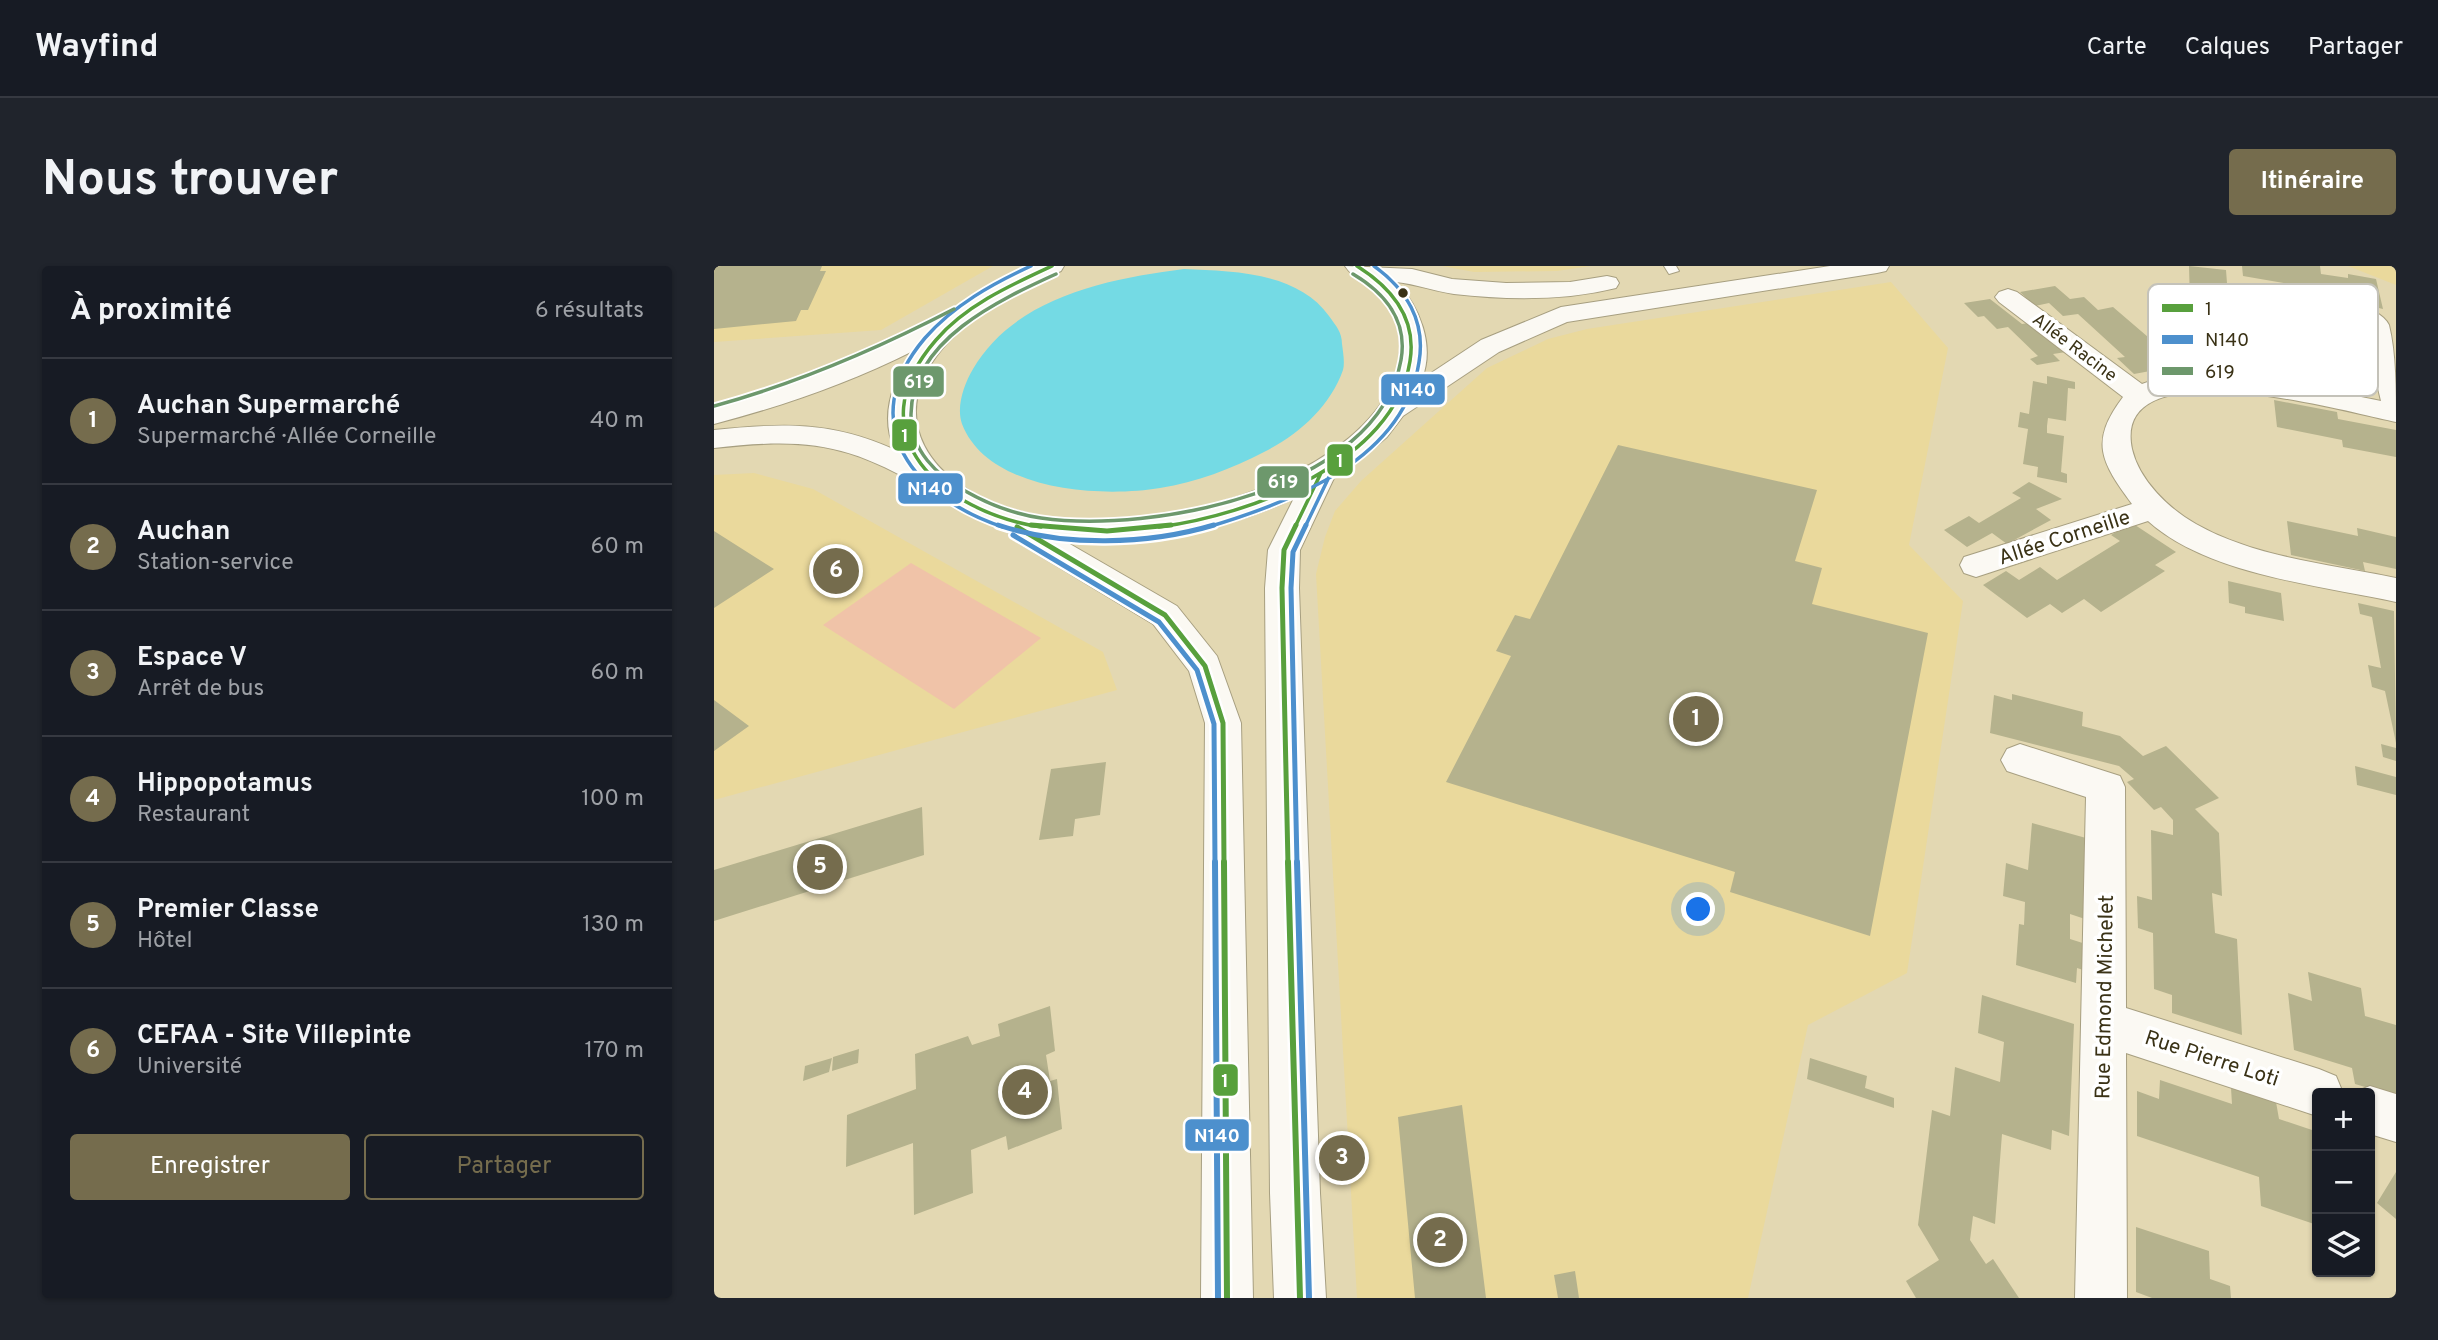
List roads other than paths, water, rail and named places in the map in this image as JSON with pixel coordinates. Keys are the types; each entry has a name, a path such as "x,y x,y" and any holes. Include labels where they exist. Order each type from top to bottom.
{"main road":[{"path":"714,415 755,406 810,388 909,344 1014,282 1052,266"},
{"path":"1002,519 1061,529 1136,528 1206,518 1262,500 1321,473 1365,442 1396,409 1490,346 1562,316 1877,266"},
{"path":"1364,270 1412,275 1451,286 1506,290 1570,289 1680,268"},
{"path":"1364,270 1396,294 1409,318 1415,347 1409,378 1396,409"},
{"name":"Allée Racine","path":"2008,297 2141,397"},
{"path":"931,481 909,453 903,433 902,406 911,376 932,342 970,310"},
{"path":"2378,333 2396,404"},
{"path":"2148,394 2125,411 2117,430 2117,450 2130,480 2153,508 2194,538 2248,558 2396,590"},
{"path":"2300,396 2396,413"},
{"path":"714,439 781,433 830,437 891,460 967,503 1002,519 1165,615 1205,666 1223,723 1227,1298"},
{"path":"1300,1298 1294,1193 1282,588 1284,550 1321,473"},
{"name":"Allée Corneille","path":"1976,565 2153,508"},
{"name":"Rue Edmond Michelet","path":"2020,760 2106,787 2101,1298"},
{"name":"Rue Pierre Loti","path":"2104,1023 2312,1091"},
{"path":"2375,1112 2396,1118"}],"water":[{"path":"1184,269 1243,273 1282,282 1316,301 1329,316 1341,336 1343,370 1330,396 1301,428 1277,445 1226,469 1187,482 1135,491 1078,490 1048,485 995,464 976,446 960,417 964,389 973,369 991,344 1013,324 1038,308 1094,286"}],"place":[{"name":"CEFAA - Site Villepinte","path":"836,571"},
{"name":"Auchan Supermarché","path":"1696,719"},
{"name":"Premier Classe","path":"820,867"},
{"name":"Hippopotamus","path":"1025,1092"},
{"name":"Espace V","path":"1342,1158"},
{"name":"Auchan","path":"1440,1240"}]}
